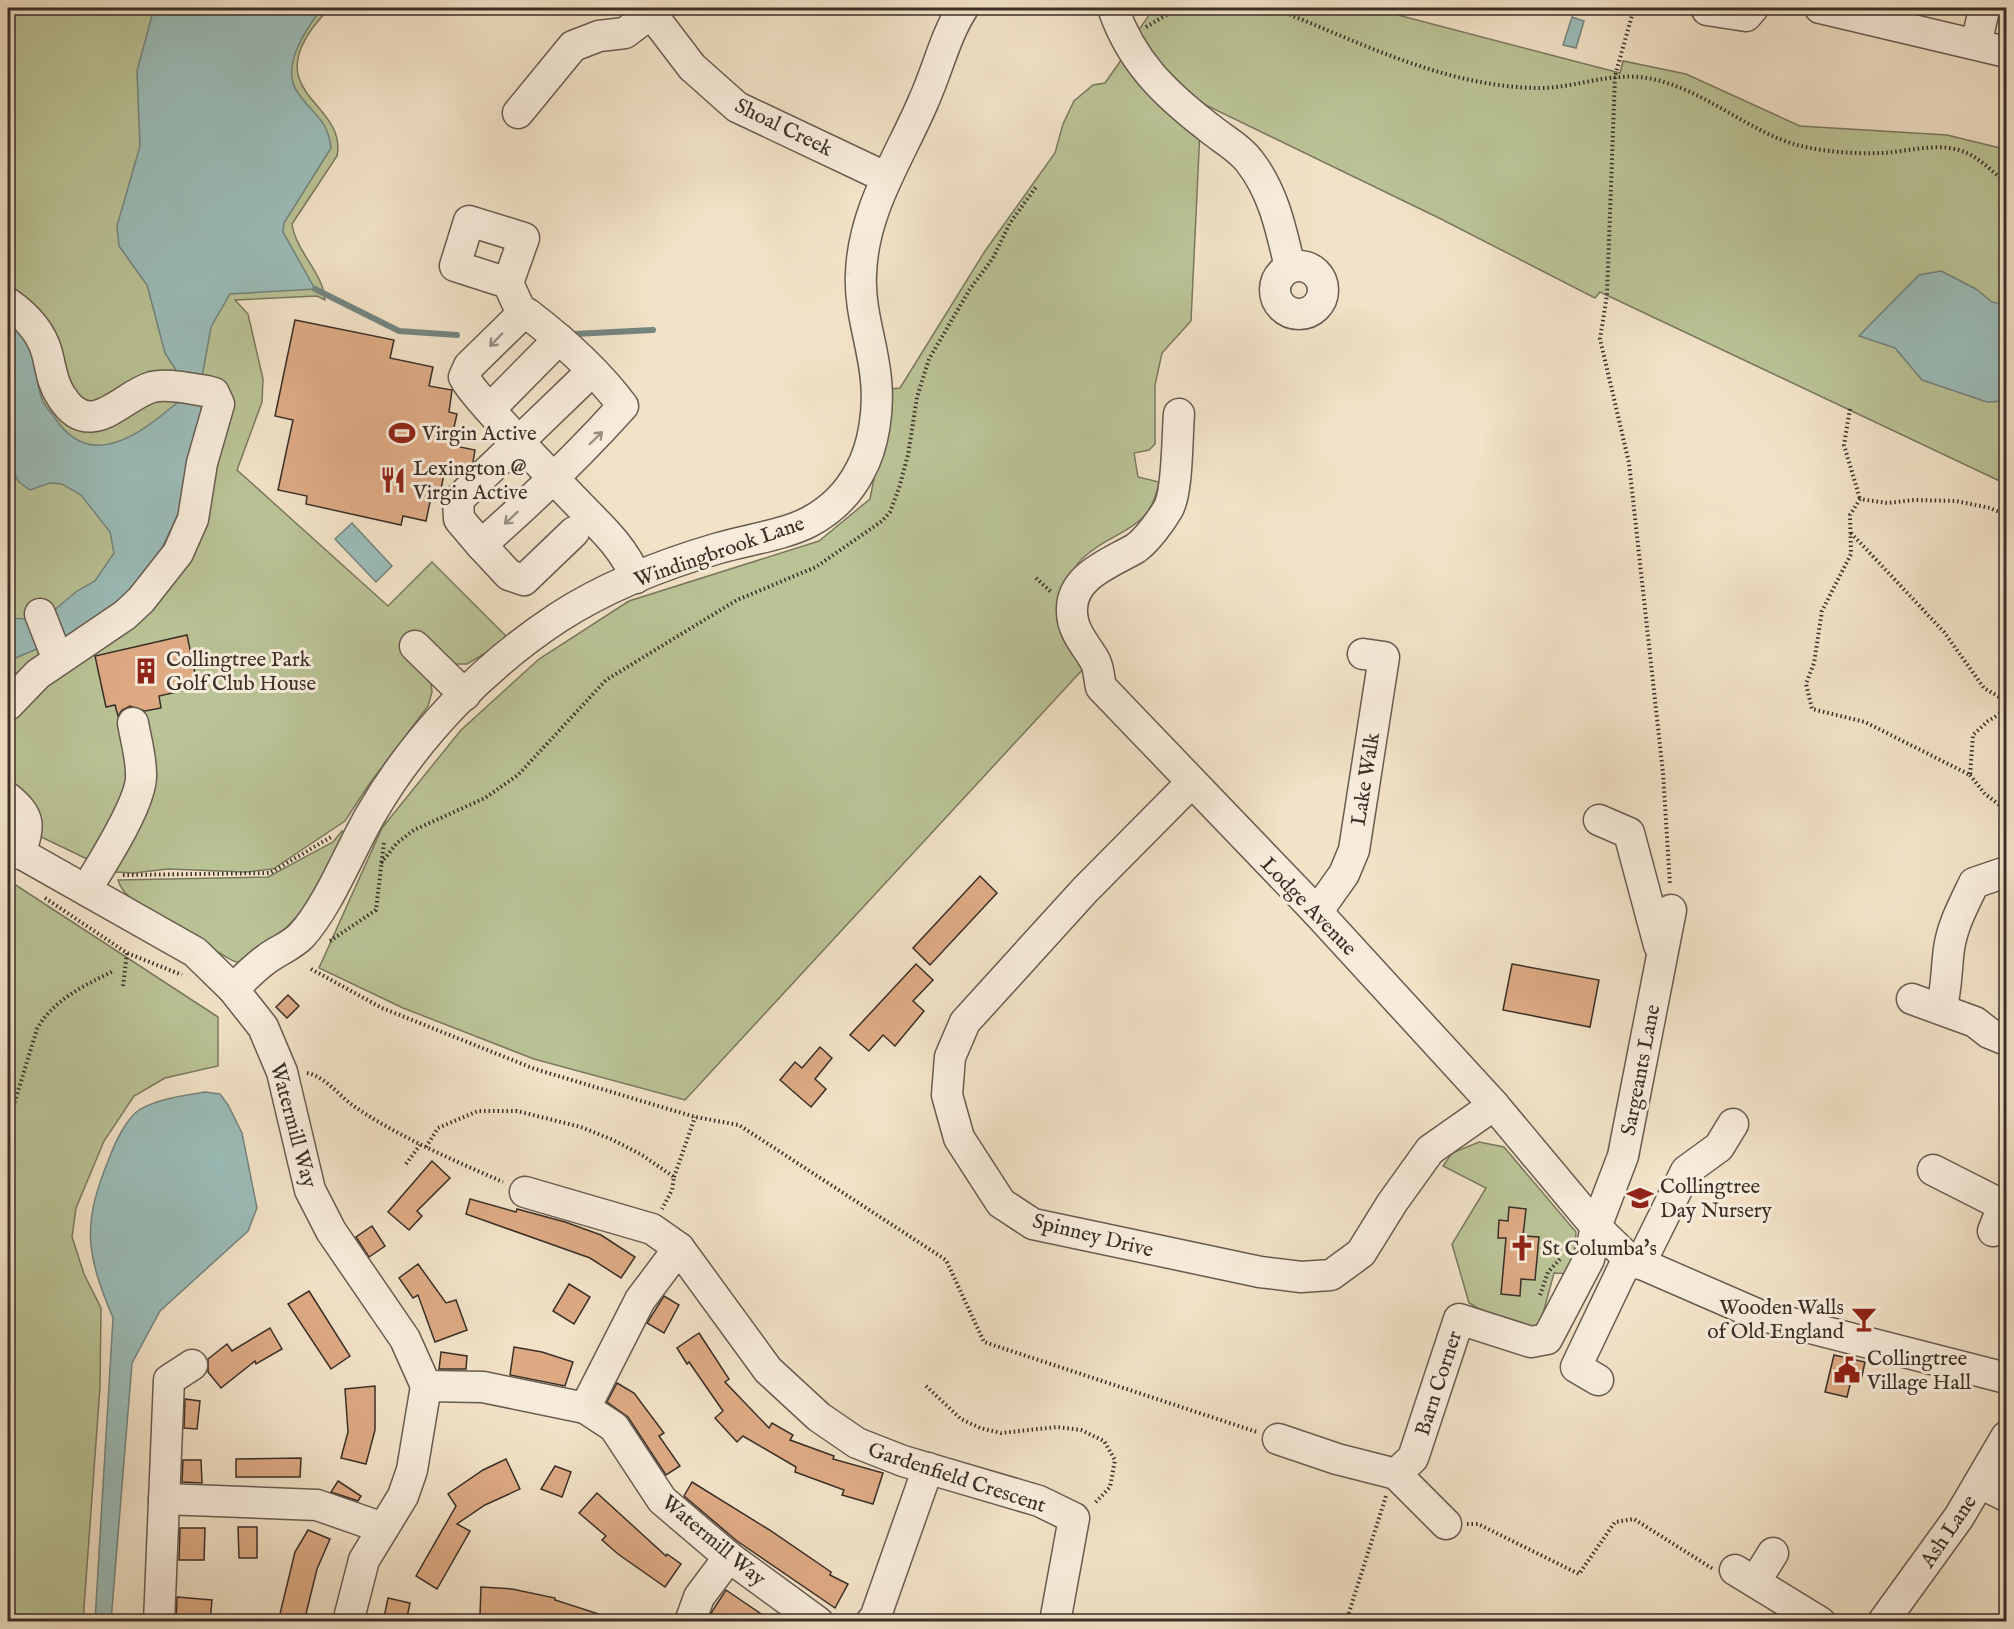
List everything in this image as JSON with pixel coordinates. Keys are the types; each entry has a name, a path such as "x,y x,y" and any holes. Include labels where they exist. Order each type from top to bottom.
{"street":[{"name":"Windingbrook Lane","path":"233,989 269,957 287,948 302,935 380,797 406,760 465,695 521,644 561,616 636,578 714,549 807,523 840,502 861,470 874,430 876,380 863,319 861,274 866,230 885,177 914,123 937,71 951,27 963,8"},
{"path":"1113,8 1129,46 1141,65 1182,106 1249,160 1276,207 1290,267"},
{"path":"1707,10 1746,16 1752,8"},
{"path":"1820,8 1879,15 2007,52"},
{"name":"Shoal Creek","path":"649,10 692,67 737,107 885,177"},
{"path":"518,113 573,46 599,36 625,33 649,10"},
{"path":"1977,44 1984,10"},
{"path":"508,283 523,316"},
{"path":"8,303 22,314 41,337 55,386 63,400 76,411 91,416 103,415 143,391 153,387 171,387 207,390 217,397 218,416 202,463 193,519 178,553 141,600 125,615 55,652 38,674 8,705"},
{"path":"481,545 553,478 605,429 623,406 559,339 528,314 518,318 469,366 464,377 471,390 519,443 553,478 620,547 636,578"},
{"path":"489,410 559,339"},
{"path":"574,532 524,580 509,575 459,519 458,500 592,371"},
{"name":"Lodge Avenue","path":"1179,414 1169,507 1136,547 1093,572 1076,591 1071,611 1081,640 1096,663 1101,687 1317,912 1494,1105 1596,1227 1634,1261"},
{"path":"40,614 55,652"},
{"path":"415,646 465,695"},
{"name":"Lake Walk","path":"1317,912 1344,874 1354,850 1384,657 1363,654"},
{"path":"86,890 120,830 140,785 141,774 133,723"},
{"name":"Spinney Drive","path":"1191,783 1085,890 965,1022 950,1057 947,1095 959,1138 1001,1203 1033,1224 1260,1272 1301,1277 1331,1275 1361,1253 1392,1203 1431,1150 1494,1105"},
{"path":"8,798 25,814 28,824 14,850 195,952 233,989"},
{"path":"1599,820 1629,832 1662,956"},
{"path":"1941,1010 1947,988 1949,949 1956,920 1974,884 2007,872"},
{"name":"Sargeants Lane","path":"1596,1227 1623,1156 1671,910"},
{"name":"Watermill Way","path":"233,989 263,1027 282,1072 310,1190 330,1231 405,1339 426,1386 483,1387 585,1408 614,1427 662,1500 729,1557 818,1622"},
{"path":"1912,999 1975,1022 1989,1033 2007,1040"},
{"path":"1598,1380 1576,1367 1686,1171 1719,1147 1733,1124"},
{"path":"1933,1170 2001,1215"},
{"name":"Gardenfield Crescent","path":"525,1192 652,1229 679,1248 768,1370 819,1417 857,1443 928,1468 1039,1501 1074,1518 1055,1622"},
{"name":"Barn Corner","path":"1396,1474 1413,1458 1459,1319 1531,1342 1547,1339 1589,1259 1596,1227"},
{"path":"585,1408 640,1300 679,1248"},
{"path":"1634,1261 1759,1315 2007,1378"},
{"path":"159,1622 169,1380 192,1365"},
{"path":"348,1622 364,1560 404,1496 412,1470 426,1386"},
{"path":"1278,1438 1337,1459 1396,1474 1446,1524"},
{"name":"Ash Lane","path":"1883,1622 1939,1545 2006,1440"},
{"path":"871,1622 928,1468"},
{"path":"1980,1483 2007,1496"},
{"path":"164,1499 317,1505 383,1528"},
{"path":"1773,1553 1745,1576 1820,1622"},
{"path":"690,1622 699,1597 729,1557"}],"path":[{"path":"1129,46 1148,25 1178,8"},
{"path":"1273,8 1413,64 1479,81 1537,88 1615,76 1652,79 1689,91 1798,145 1843,153 1882,153 1933,147 1962,151 1987,166 2007,183"},
{"path":"1634,8 1615,76 1607,295 1600,339 1629,463 1662,761 1671,910"},
{"path":"1850,409 1844,445 1860,499 1850,515 1851,554 1822,611 1814,663 1806,684 1812,709 1864,722 1970,775 1985,794 2007,810"},
{"path":"1860,499 1887,503 1914,500 1956,501 1990,508 2007,515"},
{"path":"1851,532 1938,624 1984,688 2007,701"},
{"path":"381,863 397,843 414,830 485,798 507,785 538,756 596,689 617,673 656,652"},
{"path":"1970,775 1973,735 2007,710"},
{"path":"116,875 270,873 338,832"},
{"path":"326,944 376,910 383,838"},
{"path":"39,893 126,953 189,980"},
{"path":"123,986 126,953"},
{"path":"311,969 382,1008 535,1069 695,1117 739,1125 946,1260 984,1342 1278,1438"},
{"path":"8,1124 37,1029 44,1018 69,994 114,971"},
{"path":"282,1072 293,1070 316,1075 354,1106 426,1148 525,1192"},
{"path":"426,1148 438,1128 478,1111 517,1111 581,1127 612,1140 642,1155 674,1178"},
{"path":"652,1229 672,1190 695,1117"},
{"path":"406,1164 420,1144"},
{"path":"926,1386 961,1419 980,1428 1001,1433 1057,1427 1081,1430 1104,1441 1115,1460 1110,1487 1100,1499 1074,1518"},
{"path":"1346,1622 1380,1509 1396,1474"},
{"path":"1446,1524 1478,1524 1579,1574 1615,1522 1634,1519 1719,1573 1745,1576"}],"green space":[{"path":"8,8 329,8 306,38 298,58 298,74 312,100 332,125 337,139 337,156 292,224 299,244 320,281 325,300 317,296 235,300 248,314 263,379 262,402 237,470 388,606 432,562 509,639 467,664 454,664 431,683 432,692 428,706 370,783 345,821 273,869 246,872 168,869 134,873 114,872 8,821"},
{"path":"1154,8 1371,8 1620,73 1623,61 1686,74 1800,126 1947,135 2004,149 2006,152 2006,484 1600,292 1595,298 1439,218 1189,97 1143,45 1138,31"},
{"path":"1124,56 1200,130 1191,321 1162,353 1155,385 1155,444 1149,450 1134,453 1138,477 1159,482 1155,499 1140,520 1082,559 1070,575 1084,668 685,1100 534,1059 403,1008 319,968 382,828 461,730 539,659 629,601 819,541 870,499 891,389 900,388 985,251 1055,153 1063,124 1074,101 1093,85 1105,83"},
{"path":"342,831 347,834 320,884 302,911 276,937 244,961 232,960 175,923 134,901 121,888 118,880 268,877 333,842"},
{"path":"8,880 218,1017 218,1066 165,1078 134,1096 104,1141 76,1208 72,1237 84,1274 101,1308 100,1387 83,1621 8,1621"},
{"path":"1479,1142 1504,1147 1576,1232 1573,1274 1554,1273 1539,1328 1510,1326 1469,1303 1452,1244 1486,1188 1443,1166 1452,1153"}],"water":[{"path":"154,8 322,8 297,48 292,72 293,83 298,93 327,130 331,148 284,223 283,232 315,289 230,294 211,327 201,383 201,432 185,500 145,583 80,631 8,661 8,618 28,619 52,612 77,591 95,581 114,553 110,532 81,495 62,484 50,483 30,490 19,482 8,462 8,317 32,353 44,404 69,434 84,443 100,445 116,442 132,435 178,402 182,394 181,378 165,353 147,285 119,246 117,226 140,146 137,71"},
{"path":"1572,17 1584,21 1576,48 1563,45"},
{"path":"1941,271 1976,289 1992,302 2006,305 2006,401 1987,402 1922,380 1895,348 1859,336 1919,275"},
{"path":"352,523 392,566 376,582 335,539"},
{"path":"205,1092 220,1094 242,1133 257,1208 248,1231 160,1311 132,1363 111,1621 95,1621 113,1318 92,1255 91,1219 101,1180 115,1144 126,1124 139,1110 147,1106 163,1100"}],"building":[{"path":"295,320 394,340 390,358 433,367 429,386 452,390 449,412 457,414 450,445 475,450 473,462 462,472 445,469 439,499 431,497 426,521 403,516 401,525 306,504 307,496 278,490 293,420 275,416"},
{"name":"Collingtree Park Golf Club House","path":"187,635 198,687 159,696 161,708 145,711 130,706 122,710 118,716 115,705 106,707 95,656"},
{"path":"980,876 997,893 930,965 913,948"},
{"path":"916,964 933,980 913,1001 924,1011 895,1046 883,1035 869,1051 850,1035"},
{"path":"1512,964 1599,980 1590,1027 1503,1010"},
{"path":"288,995 299,1006 287,1018 276,1007"},
{"path":"820,1047 832,1058 815,1079 826,1089 811,1107 780,1080 795,1062 802,1068"},
{"path":"432,1161 450,1178 417,1211 422,1216 409,1230 388,1212"},
{"path":"470,1199 516,1212 517,1209 565,1222 601,1235 635,1257 621,1278 590,1258 466,1214"},
{"name":"St Columba's","path":"1509,1207 1526,1209 1523,1236 1539,1237 1535,1280 1521,1279 1520,1296 1501,1294 1506,1238 1498,1238 1499,1220 1508,1221"},
{"path":"372,1226 385,1246 369,1257 356,1237"},
{"path":"418,1264 446,1303 456,1300 467,1330 435,1342 418,1295 413,1298 399,1278"},
{"path":"569,1284 590,1297 574,1324 553,1311"},
{"path":"309,1291 350,1356 331,1369 288,1304"},
{"path":"664,1296 679,1305 664,1333 647,1323"},
{"path":"270,1328 282,1349 256,1364 255,1361 221,1388 208,1372 208,1359 227,1344 232,1351"},
{"path":"699,1333 729,1379 725,1382 769,1428 772,1423 793,1435 790,1440 834,1456 833,1459 883,1473 873,1504 842,1495 844,1490 795,1472 796,1467 743,1436 737,1442 715,1418 723,1411 677,1348"},
{"path":"514,1347 542,1352 573,1362 565,1386 510,1375"},
{"path":"441,1352 467,1356 466,1369 439,1369"},
{"name":"Collingtree Village Hall","path":"1834,1355 1865,1362 1861,1380 1852,1377 1847,1397 1825,1392"},
{"path":"617,1383 634,1393 664,1433 659,1436 680,1466 666,1475 628,1417 607,1402"},
{"path":"375,1386 375,1430 366,1464 341,1458 348,1432 345,1389"},
{"path":"185,1399 200,1401 197,1429 184,1428"},
{"path":"301,1458 300,1477 236,1477 236,1459"},
{"path":"506,1459 520,1489 485,1505 457,1524 470,1531 437,1589 416,1576 456,1506 448,1494 483,1470"},
{"path":"183,1460 201,1460 202,1483 182,1482"},
{"path":"555,1466 571,1472 562,1497 541,1489"},
{"path":"338,1481 361,1496 358,1501 331,1492"},
{"path":"692,1482 768,1529 831,1572 830,1575 848,1584 835,1608 737,1541 684,1496"},
{"path":"597,1493 666,1556 667,1554 681,1564 665,1587 618,1554 602,1540 606,1536 579,1513"},
{"path":"238,1527 257,1527 257,1558 239,1558"},
{"path":"180,1528 205,1528 204,1560 179,1560"},
{"path":"308,1530 330,1539 317,1569 304,1622 278,1622 295,1552"},
{"path":"481,1587 512,1589 555,1598 555,1600 611,1618 610,1622 534,1622 480,1615"},
{"path":"726,1590 773,1622 723,1622 711,1613"},
{"path":"177,1597 212,1600 210,1622 176,1622"},
{"path":"388,1598 410,1603 406,1622 383,1622"}],"waterway":[{"path":"315,289 399,331 457,335"},
{"path":"574,334 653,330"}],"place":[{"name":"Virgin Active","path":"402,433"},
{"name":"Lexington @ Virgin Active","path":"393,480"},
{"name":"Collingtree Park Golf Club House","path":"146,671"},
{"name":"Collingtree Day Nursery","path":"1640,1198"},
{"name":"St Columba's","path":"1522,1248"},
{"name":"Wooden Walls of Old England","path":"1864,1319"},
{"name":"Collingtree Village Hall","path":"1847,1370"}]}
